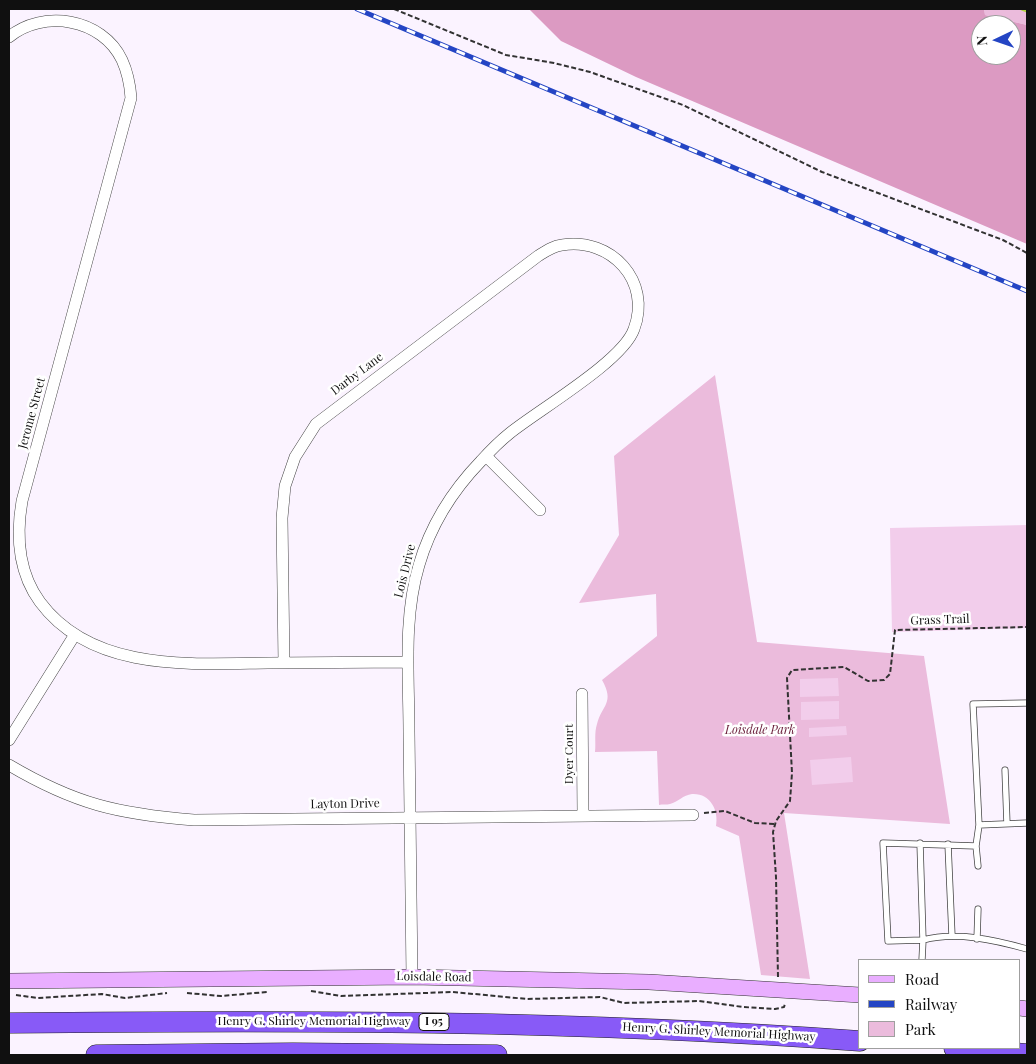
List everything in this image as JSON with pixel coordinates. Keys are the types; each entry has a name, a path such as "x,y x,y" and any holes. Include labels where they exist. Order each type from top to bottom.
{"highway":[{"name":"Henry G. Shirley Memorial Highway","path":"9,1023 190,1021 478,1022 745,1033 858,1040"},
{"path":"966,1049 1027,1054"},
{"path":"96,1055 293,1053 497,1055"}],"main road":[{"name":"Loisdale Road","path":"12,988 412,977 649,982 858,995"}],"street":[{"name":"Jerome Street","path":"9,37 35,23 54,20 76,23 93,30 115,48 129,78 130,105 22,501 18,532 22,565 36,596 49,614 74,636 127,655 152,661 191,664 408,662"},
{"name":"Darby Lane","path":"284,663 282,518 285,486 295,457 316,424 337,406 530,261 552,248 560,245 586,244 610,253 624,265"},
{"name":"Lois Drive","path":"412,977 408,662 410,606 418,565 437,519 453,493 486,456 510,433 612,358 628,341 636,326 639,309 635,283 624,265"},
{"path":"486,456 540,510"},
{"path":"9,740 74,636"},
{"name":"Dyer Court","path":"582,694 583,815"},
{"name":"Layton Drive","path":"9,765 67,796 105,808 142,816 194,820 693,814"}],"lane":[{"path":"978,866 976,846 979,825 973,704 1027,703"},
{"path":"1005,770 1007,824"},
{"path":"979,825 1027,823"},
{"path":"976,846 883,843 888,941 923,940 938,936 952,936 1027,949"},
{"path":"920,843 922,959"},
{"path":"948,844 952,936"},
{"path":"977,939 978,909"}],"path":[{"path":"394,9 506,54 590,72 682,105 822,172 1003,240 1027,252"},
{"name":"Grass Trail","path":"774,824 790,800 792,773 787,678 792,670 844,667 868,681 884,680 890,674 895,630 1027,626"},
{"path":"308,991 341,996 453,992 527,999 600,997 624,1003 699,1001 722,1006 775,1009 784,1007 774,824 755,823 723,811 693,814"},
{"path":"12,988 38,998 102,994 125,998 169,993"},
{"path":"184,992 221,996 275,992"}],"green space":[{"path":"984,9 1027,9 1027,25 1021,24 1021,15 985,15"},
{"name":"Loisdale Park","path":"715,375 757,642 924,656 950,824 784,813 810,979 761,975 739,836 716,826 716,814 708,799 698,794 692,794 670,804 659,805 657,751 595,752 596,727 607,699 606,688 602,680 657,636 656,594 579,603 619,535 614,456"}],"shaded area":[{"path":"529,9 984,9 985,15 971,15 971,65 1021,65 1021,24 1027,25 1027,244 636,77 561,41"},
{"path":"1027,525 1027,628 892,632 890,528"},
{"path":"838,678 839,696 800,697 800,679"},
{"path":"839,701 839,719 801,720 801,702"},
{"path":"846,726 847,735 809,737 809,728"},
{"path":"851,757 853,782 812,785 810,760"}],"waterway":[{"path":"1022,9 1027,11"}],"railway":[{"path":"357,9 1027,291"}]}
